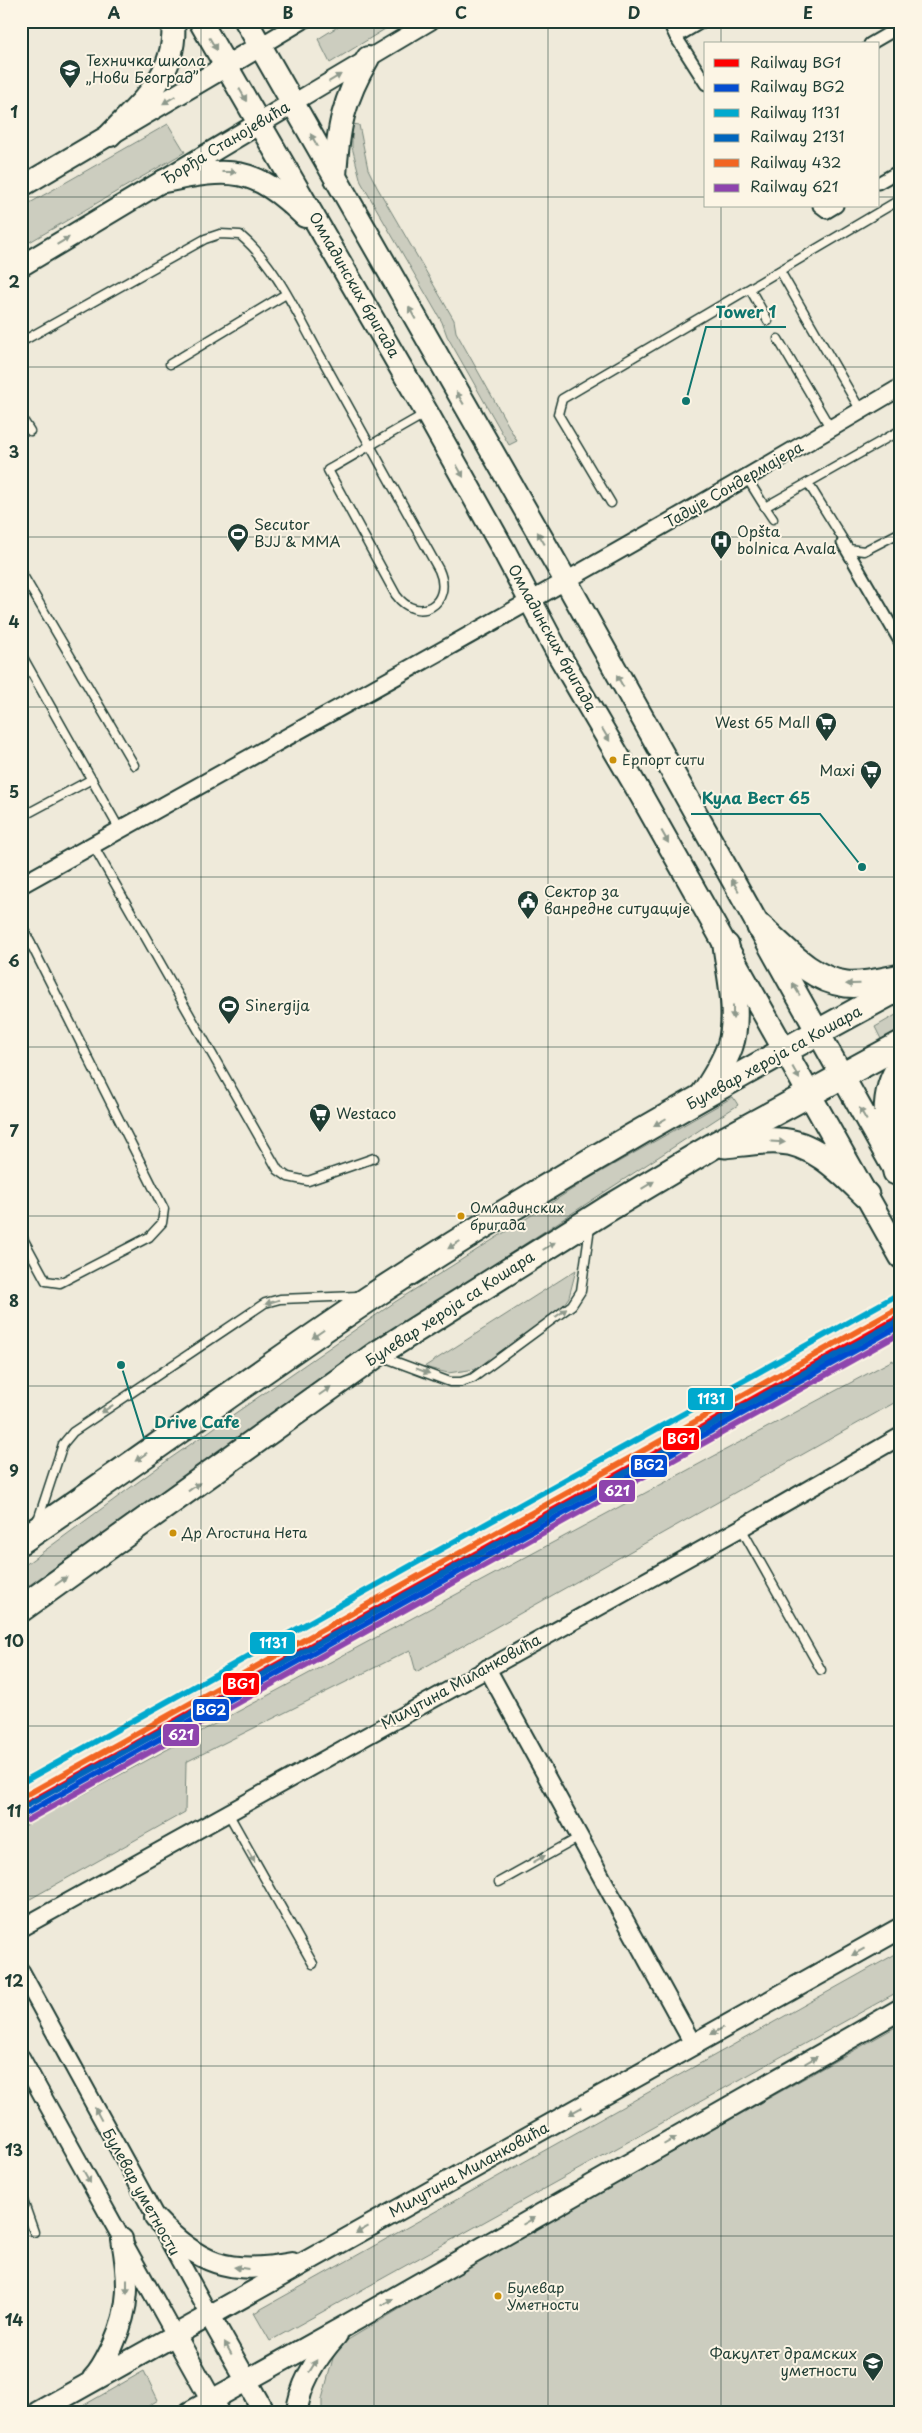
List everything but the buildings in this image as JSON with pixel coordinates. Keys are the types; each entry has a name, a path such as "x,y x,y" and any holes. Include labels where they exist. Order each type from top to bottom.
{"main road":[{"path":"110,135 157,85 166,69 172,48 173,21"},
{"name":"Омладинских бригада","path":"200,21 427,413 559,654 901,1257"},
{"path":"246,21 436,356 566,580 898,1176"},
{"path":"335,176 337,137 345,104 355,80 368,58"},
{"path":"164,181 194,175 244,173 268,184 289,200 325,236"},
{"path":"760,927 797,960 828,980 848,985 901,977"},
{"path":"702,1097 722,1065 730,1045 733,1004 726,946"},
{"name":"Булевар хероја са Кошара","path":"28,1537 373,1296 510,1210 702,1097 901,987"},
{"name":"Булевар хероја са Кошара","path":"21,1609 377,1354 591,1219 712,1146 901,1044"},
{"path":"898,1176 886,1118 891,1086 901,1065"},
{"path":"712,1146 772,1141 794,1144 839,1168 866,1195"}],"street":[{"path":"21,187 302,21"},
{"name":"Ђорђа Станојевића","path":"21,266 431,21"},
{"path":"672,21 672,29 676,37 704,81"},
{"path":"676,37 703,21"},
{"path":"873,42 901,26"},
{"path":"880,182 901,170"},
{"path":"822,208 827,212 834,208"},
{"name":"Тадије Сондермајера","path":"21,885 531,601 747,478 901,387"},
{"path":"843,542 901,643"},
{"name":"Милутина Миланковића","path":"21,1928 741,1528 901,1436"},
{"path":"487,1668 693,2044"},
{"name":"Милутина Миланковића","path":"38,2412 901,1928"},
{"name":"Булевар уметности","path":"21,1971 155,2218 264,2412"},
{"path":"190,2412 214,2406 247,2382 901,2009"},
{"path":"21,2057 214,2406"},
{"path":"155,2218 189,2249 210,2260 229,2266 252,2269 307,2261"},
{"path":"83,2386 99,2372 123,2324 128,2287 122,2239"},
{"path":"297,2412 301,2391 310,2370 327,2346 345,2326"}],"lane":[{"path":"611,503 558,414 562,399 901,199"},
{"path":"21,342 205,238 220,234 240,235 260,255 286,294 371,446 443,581 442,593 436,603 426,609 414,610 403,605 396,595 328,470 371,446 427,413"},
{"path":"780,271 861,411"},
{"path":"750,289 768,321"},
{"path":"170,364 286,294"},
{"path":"778,339 830,429"},
{"path":"21,417 30,431"},
{"path":"765,506 901,430"},
{"path":"747,478 773,520"},
{"path":"808,482 849,549 864,551 901,532"},
{"path":"21,572 134,765"},
{"path":"21,654 120,830"},
{"path":"21,817 92,779"},
{"path":"93,845 278,1170 288,1177 308,1181 374,1158"},
{"path":"21,924 164,1209 162,1223 149,1237 60,1283 46,1281 21,1235"},
{"path":"21,949 30,944"},
{"path":"377,1354 450,1382 473,1378 572,1305 581,1291 584,1278 591,1219"},
{"path":"28,1537 63,1444 73,1432 265,1303 280,1299 373,1296"},
{"path":"741,1528 821,1670"},
{"path":"228,1813 313,1964"},
{"path":"499,1882 580,1837"},
{"path":"21,2195 34,2232"}],"shaded area":[{"path":"347,21 398,21 330,63 318,39"},
{"path":"168,124 185,152 21,247 21,208"},
{"path":"352,124 359,125 368,169 377,187 454,320 456,332 517,441 509,445 447,336 442,322 361,182 352,147"},
{"path":"901,1012 901,1032 883,1043 875,1027"},
{"path":"733,1097 738,1105 396,1328 21,1591 21,1568 168,1460 395,1302 590,1178"},
{"path":"576,1270 569,1297 562,1307 476,1369 448,1373 424,1367"},
{"path":"893,1360 901,1380 901,1399 416,1672 410,1650 186,1762 185,1812 23,1903 21,1899 21,1828"},
{"path":"901,1951 901,1990 270,2341 254,2313"},
{"path":"901,2024 901,2412 322,2412 322,2399 336,2347 502,2248"},
{"path":"144,2371 158,2400 139,2412 72,2412"}],"rail line":[{"name":"1131","path":"21,1783 897,1295"},
{"name":"432","path":"21,1798 897,1309"},
{"name":"BG1","path":"21,1807 901,1316"},
{"name":"2131","path":"28,1805 901,1319"},
{"name":"BG2","path":"25,1814 901,1325"},
{"name":"621","path":"28,1820 901,1333"}],"place":[{"name":"Техничка школа „Нови Београд”","path":"70,89"},
{"name":"Tower 1","path":"686,401"},
{"name":"Secutor BJJ & MMA","path":"238,553"},
{"name":"Opšta bolnica Avala","path":"721,560"},
{"name":"West 65 Mall","path":"826,742"},
{"name":"Ерпорт сити","path":"613,760"},
{"name":"Maxi","path":"871,790"},
{"name":"Кула Вест 65","path":"862,867"},
{"name":"Сектор за ванредне ситуације","path":"528,920"},
{"name":"Sinergija","path":"229,1025"},
{"name":"Westaco","path":"320,1133"},
{"name":"Омладинских бригада","path":"461,1216"},
{"name":"Drive Cafe","path":"121,1365"},
{"name":"Др Агостина Нета","path":"173,1533"},
{"name":"Булевар Уметности","path":"498,2296"},
{"name":"Факултет драмских уметности","path":"873,2382"}]}
